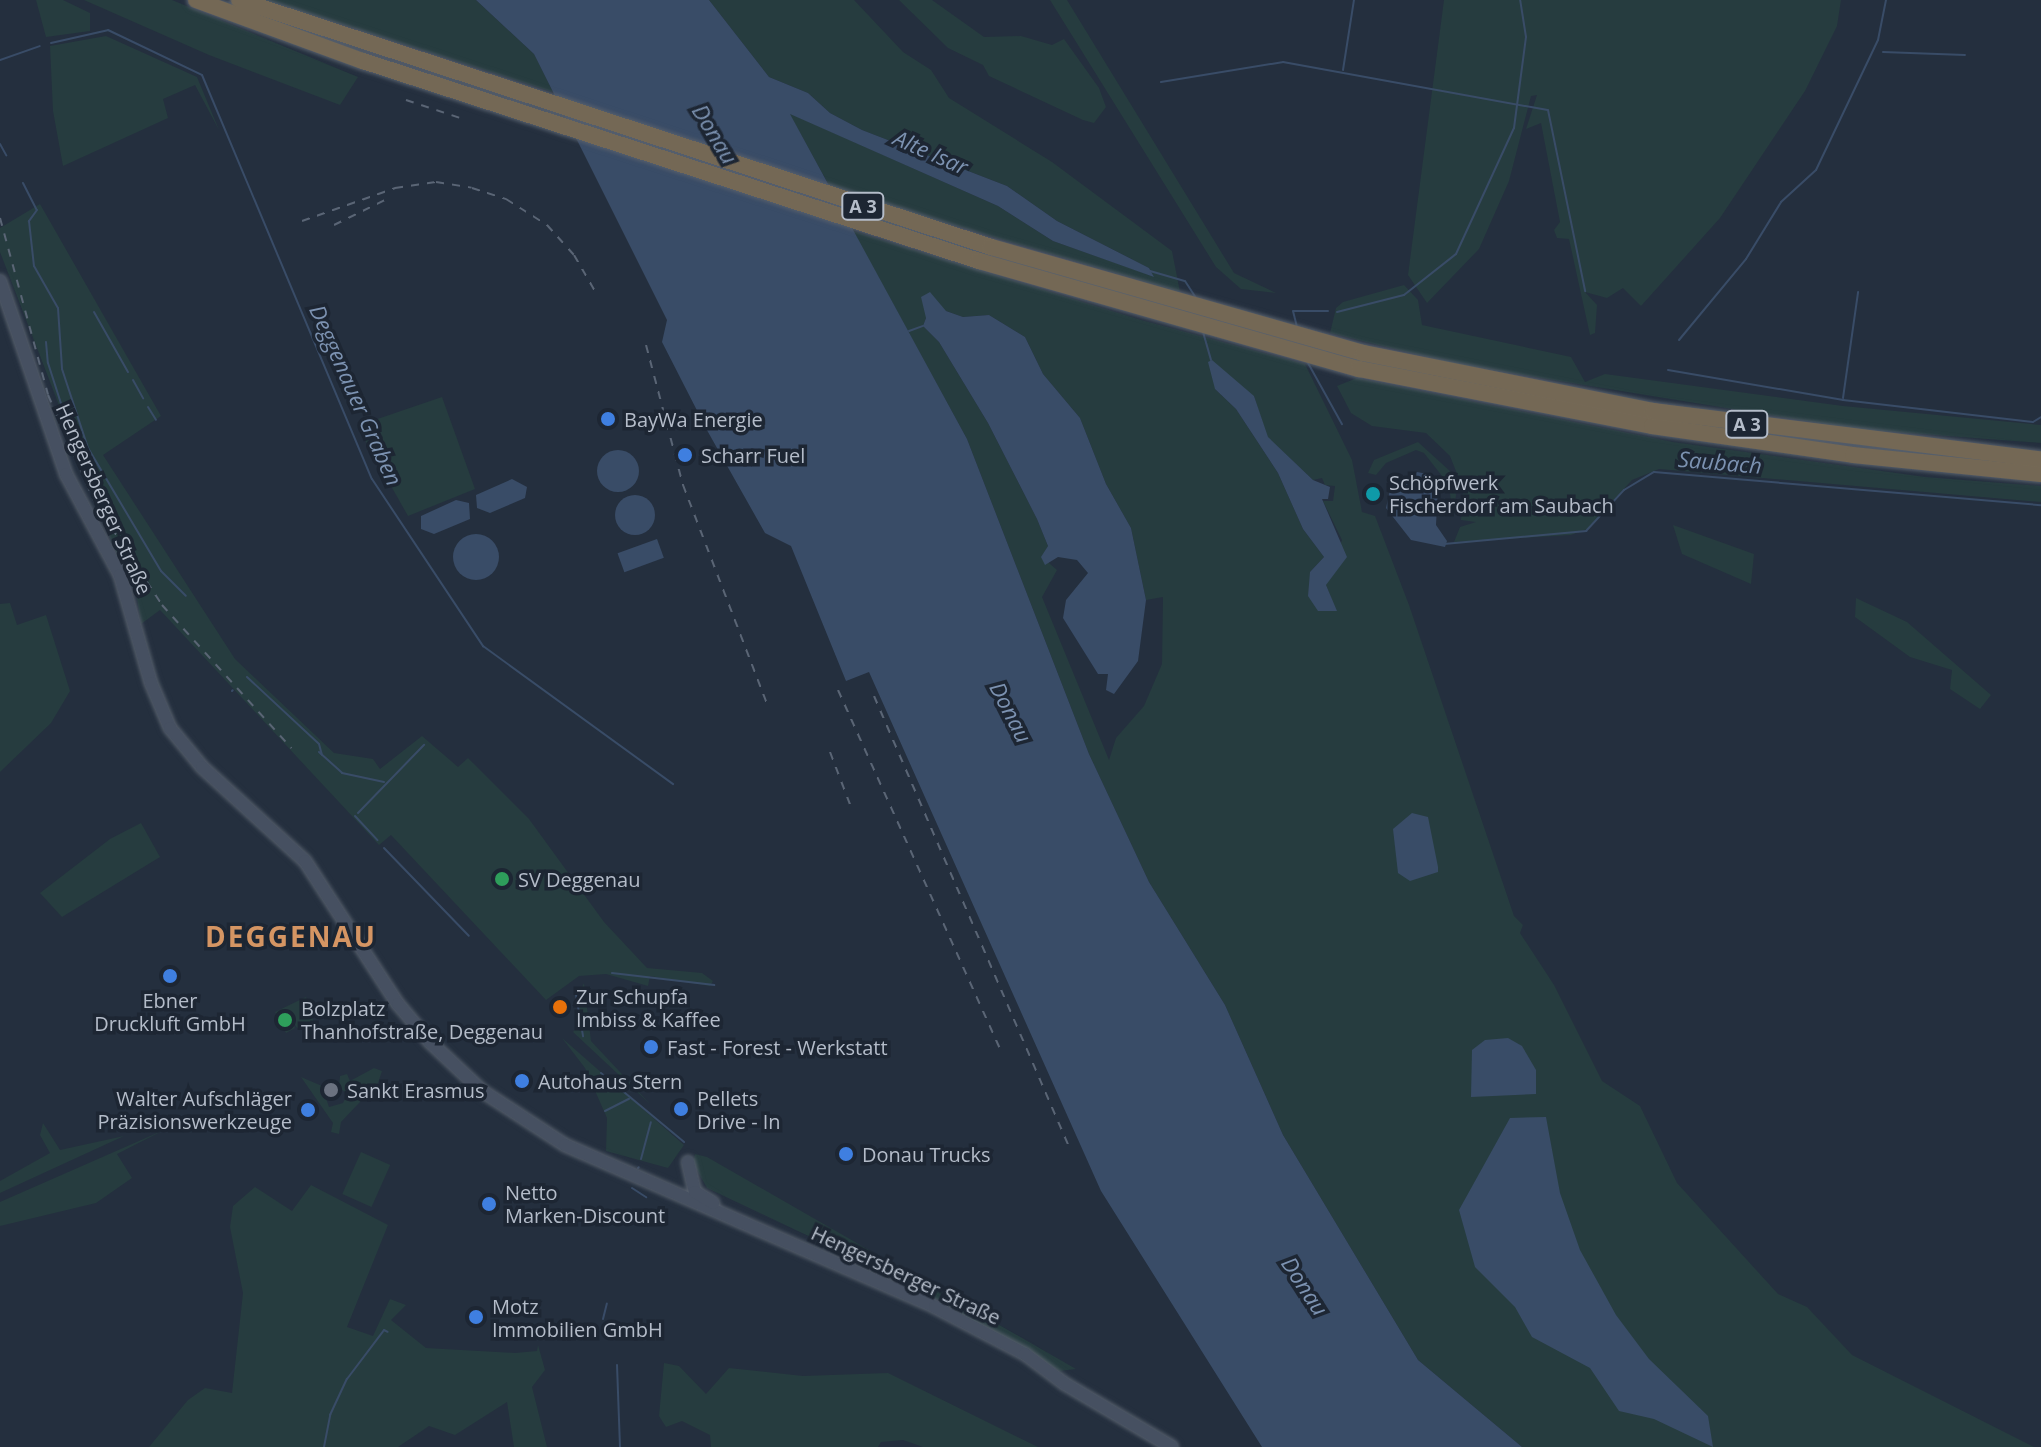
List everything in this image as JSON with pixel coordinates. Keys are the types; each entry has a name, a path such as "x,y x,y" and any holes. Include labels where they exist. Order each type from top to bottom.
{"highway":[{"name":"A 3","path":"196,0 365,53 979,261 1361,361 1652,426 1853,455 2041,474"},
{"name":"A 3","path":"239,0 365,53"},
{"name":"A 3","path":"1361,361 1653,411 2041,459"}],"main road":[{"name":"Hengersberger Straße","path":"0,281 66,474 120,575 151,683 170,728 202,767 290,844 326,888 398,1004 482,1091 565,1145 977,1327 1172,1447"},
{"name":"Hengersberger Straße","path":"688,1162 695,1192 735,1213 741,1222"}],"green space":[{"path":"36,0 63,0 90,13 90,31 46,37"},
{"path":"84,0 172,0 358,77 340,105 209,55"},
{"path":"265,0 476,0 534,54 553,92"},
{"path":"709,0 854,0 903,52 931,70 949,98 1052,162 1172,251 1180,292 831,189 789,113 998,206 1053,241 1153,276 1149,268 1057,221 1007,186 862,130 830,113 808,93 769,77"},
{"path":"899,0 932,0 984,37 1021,36 1052,45 1064,39 1099,88 1106,107 1094,123 989,76 983,65 948,48"},
{"path":"1050,0 1067,0 1234,273 1276,293 1241,289 1216,267"},
{"path":"1444,0 1841,0 1837,26 1805,91 1720,218 1641,306 1623,288 1607,298 1585,292 1597,305 1595,333 1590,335 1569,239 1557,238 1554,230 1560,222 1541,123 1526,129 1537,95 1531,96 1509,181 1479,249 1427,303 1408,275"},
{"path":"106,36 197,77 219,130 195,85 163,99 168,118 63,166 53,111 50,46"},
{"path":"40,204 161,416 103,455 235,659 334,753 373,759 380,769 422,736 458,767 468,758 529,819 604,922 647,968 702,973 713,981 710,986 650,976 648,986 606,974 579,976 546,1000 391,835 379,845 160,610 141,624 135,585 114,548 0,252 0,228"},
{"path":"853,231 1141,320 1305,364 1352,460 1362,512 1375,516 1409,605 1514,916 1523,925 1520,933 1554,985 1602,1081 1640,1106 1677,1183 1778,1294 1807,1307 1852,1355 2034,1447 1522,1447 1418,1360 1283,1135 1225,1005 1149,882 1089,754 967,439","holes":["946,311 963,317 989,315 1025,337 1043,374 1080,418 1106,484 1131,528 1146,600 1163,597 1162,664 1144,706 1116,738 1109,760 1042,597 1057,570 1042,557 1048,546 1037,519 988,423 939,342 923,326 926,318","1215,389 1254,396 1267,437 1313,480 1322,478 1325,485 1335,486 1333,501 1323,501 1342,540 1326,585 1336,611 1310,572 1324,557 1303,529 1278,473 1236,409"]},
{"path":"1404,285 1418,300 1422,325 1571,357 1585,382 1605,374 1843,406 2041,425 2041,443 1855,429 1455,364 1330,333 1336,308 1343,302"},
{"path":"1357,378 1673,442 1925,477 2041,486 2041,502 1659,469 1632,480 1587,529 1571,535 1454,542 1460,527 1476,522 1461,520 1463,489 1450,456 1426,433 1372,426 1351,413 1337,386"},
{"path":"442,397 475,489 408,516 357,426"},
{"path":"1418,442 1451,472 1456,495 1453,518 1449,485 1424,453 1416,450 1386,463 1376,475 1368,473 1374,460"},
{"path":"1673,525 1754,554 1751,584 1682,554"},
{"path":"1856,598 1907,622 1991,695 1980,709 1950,689 1952,670 1910,657 1855,617"},
{"path":"10,603 17,625 46,615 70,691 51,723 0,772 0,604"},
{"path":"141,823 160,857 62,917 40,893 110,839"},
{"path":"584,983 591,1041 650,1104 573,1032 581,1023 578,996"},
{"path":"306,997 314,1023 297,1028 292,1020 295,1028 286,1033 275,1012"},
{"path":"562,1038 684,1145 668,1168 606,1151 607,1118 585,1068"},
{"path":"374,1068 382,1071 378,1083 341,1122 339,1134 331,1132 333,1123 301,1077 322,1086 329,1107 343,1103 347,1095 339,1086 340,1076 347,1074 350,1081"},
{"path":"43,1123 60,1150 124,1136 0,1193 0,1181 50,1153 40,1135"},
{"path":"164,1130 117,1154 132,1178 96,1203 0,1226 0,1202"},
{"path":"361,1152 390,1165 372,1207 342,1194"},
{"path":"695,1154 707,1157 1076,1369 1060,1371 912,1285 707,1188 693,1163"},
{"path":"311,1185 388,1225 347,1327 373,1336 390,1299 406,1305 391,1320 426,1348 515,1353 537,1351 538,1345 545,1370 532,1387 547,1447 514,1447 507,1402 455,1435 429,1426 398,1447 149,1447 188,1400 205,1388 232,1393 243,1293 230,1227 233,1206 255,1187 292,1211"},
{"path":"664,1363 679,1366 706,1394 729,1368 803,1376 888,1373 1038,1447 923,1447 903,1440 881,1442 878,1447 711,1447 710,1435 682,1421 666,1427 659,1416"}],"water":[{"name":"Donau","path":"476,0 709,0 769,77 808,93 830,113 862,130 1007,186 1057,221 1149,268 1154,277 1053,241 998,206 790,114 967,439 1089,754 1149,882 1225,1005 1283,1135 1418,1360 1522,1447 1262,1447 1101,1191 869,672 846,681 791,546 765,533 708,432 662,342 667,320 534,54"},
{"path":"930,292 946,311 963,317 989,315 1025,337 1043,374 1080,418 1106,484 1131,528 1146,600 1138,661 1114,694 1106,690 1108,674 1098,674 1063,618 1066,600 1088,573 1077,560 1058,557 1045,565 1041,557 1048,546 988,423 939,342 923,326 926,318 921,297"},
{"path":"1212,360 1254,396 1268,437 1313,480 1330,487 1328,499 1322,499 1347,557 1326,585 1337,611 1318,611 1308,596 1310,572 1324,557 1303,529 1278,473 1236,409 1215,389 1208,362"},
{"path":"618,450 633,456 639,471 633,486 618,492 603,486 597,471 603,456"},
{"path":"1417,472 1428,474 1438,489 1436,525 1447,541 1445,547 1411,540 1386,508 1391,485 1402,486"},
{"path":"512,479 527,487 525,498 490,513 477,508 476,495"},
{"path":"635,495 649,501 655,515 649,529 635,535 621,529 615,515 621,501"},
{"path":"456,500 469,503 470,519 434,534 421,529 421,516"},
{"path":"476,534 492,541 499,557 492,573 476,580 460,573 453,557 460,541"},
{"path":"657,539 664,558 624,572 618,553"},
{"path":"1412,813 1428,817 1438,872 1410,881 1398,873 1393,829"},
{"path":"1508,1038 1522,1046 1536,1070 1536,1094 1471,1097 1472,1050 1485,1040"},
{"path":"1546,1117 1560,1193 1580,1250 1616,1315 1649,1359 1708,1416 1713,1447 1654,1419 1619,1411 1590,1368 1532,1337 1515,1307 1475,1267 1459,1210 1510,1118"}],"waterway":[{"path":"1343,70 1354,0"},
{"name":"Alte Isar","path":"1337,312 1404,295 1456,254 1514,128 1526,37 1520,0"},
{"path":"1679,340 1746,259 1781,202 1816,170 1878,40 1886,0"},
{"name":"Deggenauer Graben","path":"51,43 108,30 202,75 372,479 483,646 673,784"},
{"name":"Deggenauer Graben","path":"0,60 40,46"},
{"path":"1883,52 1965,55"},
{"path":"1161,82 1283,62 1548,110 1585,291"},
{"path":"0,144 6,155"},
{"path":"23,183 37,210 29,221 34,266 58,308 62,369 88,448 161,571 186,596"},
{"name":"Alte Isar","path":"1150,271 1185,281 1196,298"},
{"path":"1843,398 1858,292"},
{"name":"Alte Isar","path":"1297,327 1293,311 1328,311"},
{"path":"94,312 128,372"},
{"path":"909,331 923,326"},
{"name":"Saubach","path":"1203,332 1211,360"},
{"path":"46,342 48,363 76,450"},
{"path":"1308,363 1342,424"},
{"path":"1668,370 1843,400 2033,422 2041,417"},
{"path":"133,380 143,398"},
{"path":"148,407 156,420"},
{"name":"Saubach","path":"1444,544 1586,531 1624,490 1654,472 2041,505"},
{"path":"247,677 319,744 322,755"},
{"path":"358,813 424,745"},
{"path":"319,752 342,773 384,782"},
{"path":"355,816 377,840"},
{"path":"384,848 469,936"},
{"name":"Deggenauer Graben","path":"612,973 714,985"},
{"name":"Deggenauer Graben","path":"575,989 583,1036"},
{"name":"Deggenauer Graben","path":"601,1073 684,1142"},
{"path":"605,1111 629,1099"},
{"path":"641,1159 651,1122"},
{"path":"632,1188 646,1197"},
{"path":"603,1319 607,1303"},
{"path":"324,1447 330,1415 347,1379 384,1330 388,1332"},
{"path":"617,1365 620,1447"}],"railway":[{"path":"406,100 466,120"},
{"path":"302,221 395,188 436,182 472,188 506,199 547,225 574,255 596,293"},
{"path":"334,225 385,200"},
{"path":"0,218 48,395 94,501 162,605 291,748"},
{"path":"646,345 683,485 768,706"},
{"path":"838,690 999,1047"},
{"path":"874,696 1068,1145"},
{"path":"830,752 851,807"}],"place":[{"name":"BayWa Energie","path":"608,419"},
{"name":"Scharr Fuel","path":"685,455"},
{"name":"Schöpfwerk Fischerdorf am Saubach","path":"1373,494"},
{"name":"SV Deggenau","path":"502,879"},
{"name":"Ebner Druckluft GmbH","path":"170,976"},
{"name":"Zur Schupfa Imbiss & Kaffee","path":"560,1007"},
{"name":"Bolzplatz Thanhofstraße, Deggenau","path":"285,1020"},
{"name":"Fast - Forest - Werkstatt","path":"651,1047"},
{"name":"Autohaus Stern","path":"522,1081"},
{"name":"Sankt Erasmus","path":"331,1090"},
{"name":"Pellets Drive - In","path":"681,1109"},
{"name":"Walter Aufschläger Präzisionswerkzeuge","path":"308,1110"},
{"name":"Donau Trucks","path":"846,1154"},
{"name":"Netto Marken-Discount","path":"489,1204"},
{"name":"Motz Immobilien GmbH","path":"476,1317"}],"district":[{"name":"DEGGENAU","path":"291,936"}]}
